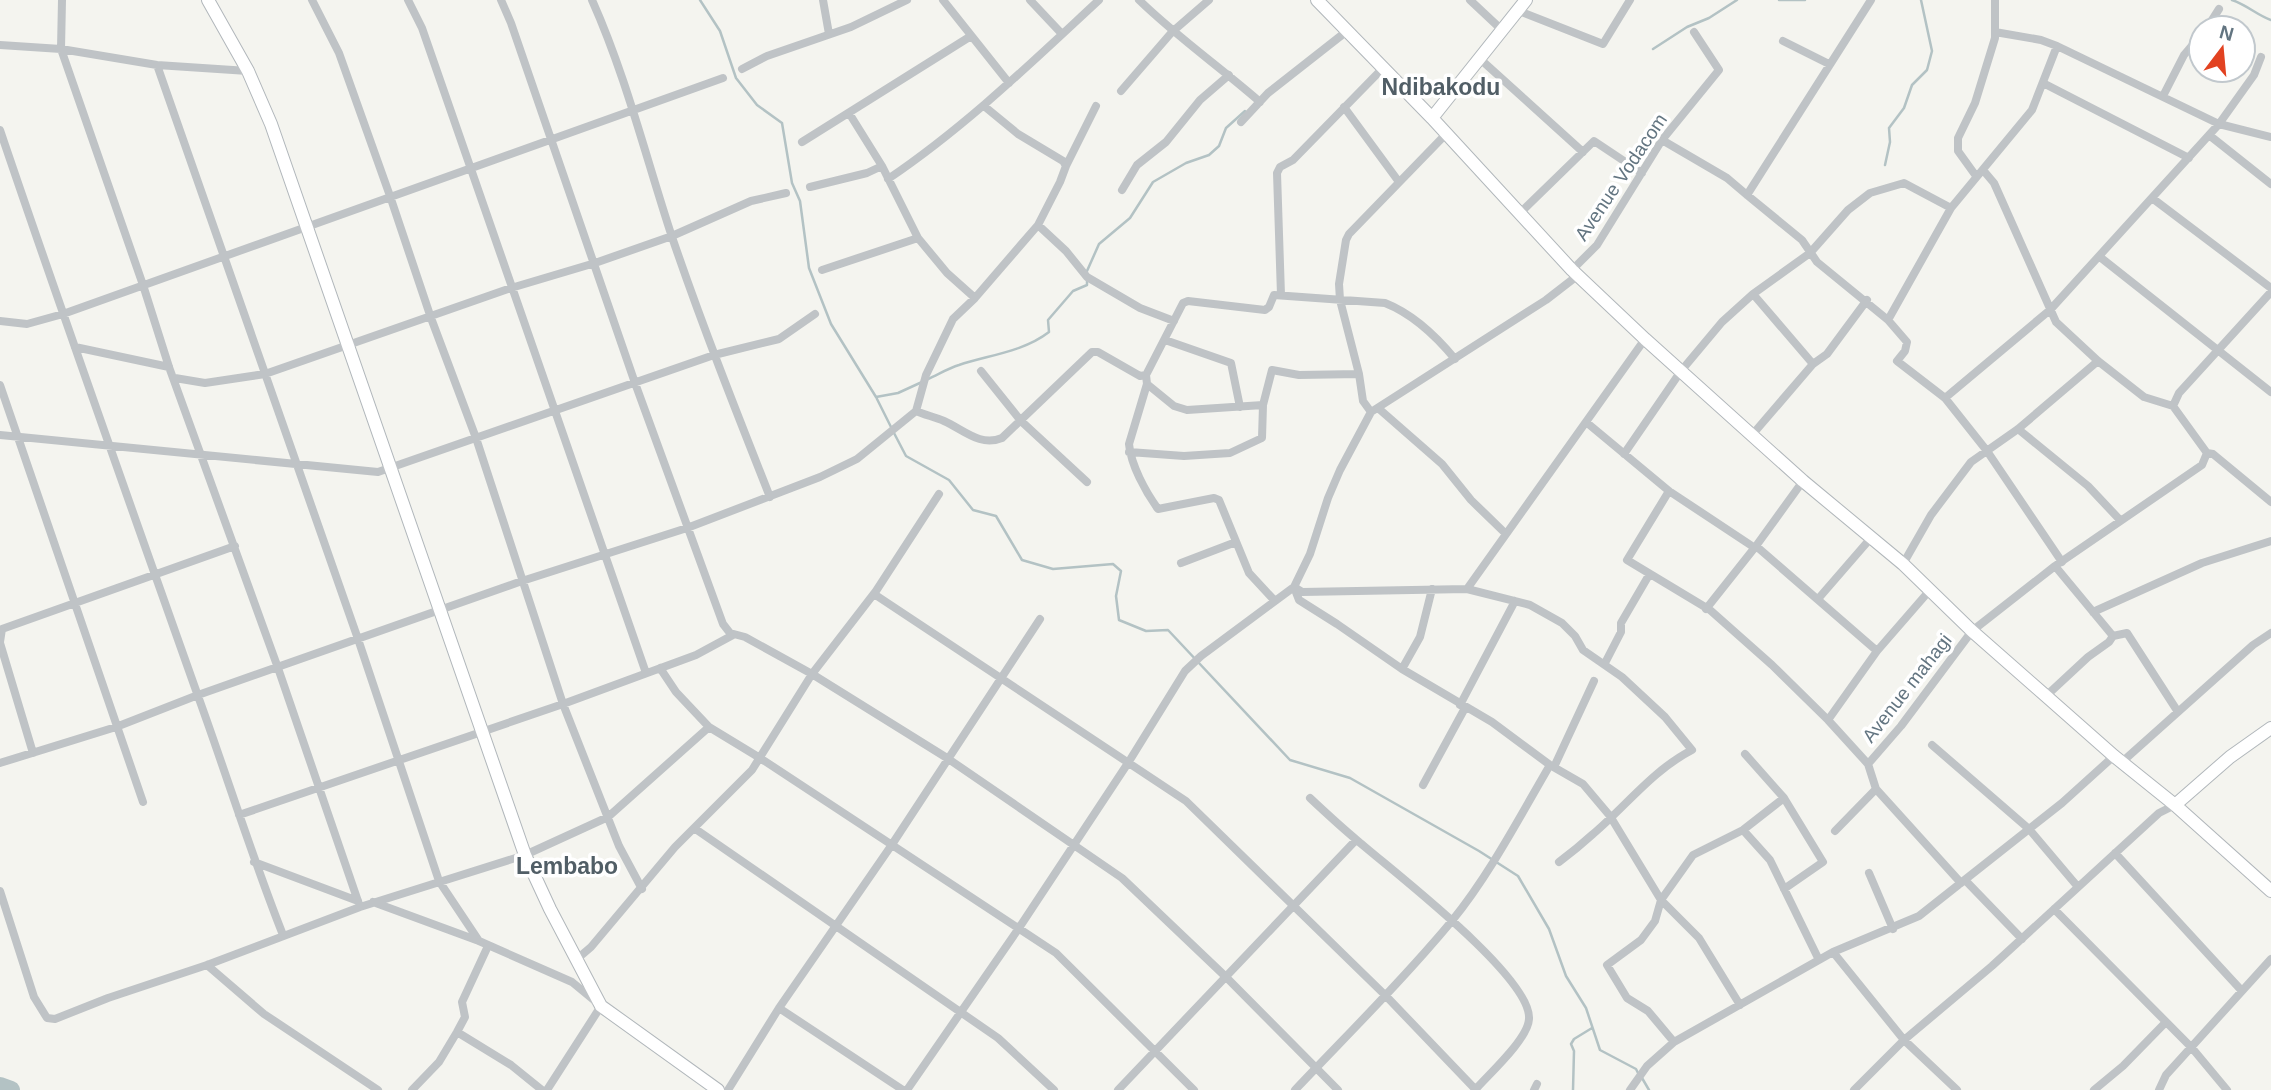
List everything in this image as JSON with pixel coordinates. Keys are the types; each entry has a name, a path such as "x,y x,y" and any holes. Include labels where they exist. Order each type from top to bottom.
{"street":[{"path":"61,0 61,49 144,285 169,367 278,668 359,904"},
{"path":"208,0 248,71 271,124 525,855 601,1006"},
{"path":"312,0 339,53 390,196 476,438 563,704 619,846 642,889"},
{"path":"408,0 422,29 646,673"},
{"path":"501,0 687,528 723,624 733,635"},
{"path":"592,0 633,111 672,236 714,355 769,497"},
{"path":"823,0 829,34"},
{"path":"742,69 767,56 829,34 907,0"},
{"path":"943,0 1009,83"},
{"path":"1030,0 1062,34"},
{"path":"888,178 920,157 984,106 1099,0"},
{"path":"1139,0 1172,32 1259,102"},
{"path":"1121,91 1172,32 1209,0"},
{"path":"1470,0 1503,31"},
{"path":"1432,117 1523,5 1603,44 1630,0"},
{"path":"1747,195 1871,0"},
{"path":"1995,0 1995,32 1975,103 1958,138 1958,152 1994,183 2056,322 2098,361 2144,397 2173,406 2207,453 2213,454 2271,502"},
{"path":"1323,2 1347,31 1432,117 1575,273 1644,340 1870,539 1903,564 1972,631 2118,759 2270,887"},
{"path":"2216,14 2219,9"},
{"path":"1241,122 1259,102 1347,31"},
{"name":"Avenue Vodacom","path":"1374,410 1546,300 1575,273 1597,245 1662,140 1718,70 1694,32"},
{"path":"1995,32 2041,40 2057,46 2219,124 2271,136"},
{"path":"802,142 971,36"},
{"path":"1783,41 1829,64"},
{"path":"0,45 61,49 157,65 248,71"},
{"path":"1888,320 1951,208 2032,110 2057,46"},
{"path":"2163,96 2187,51"},
{"path":"1945,398 2050,310 2100,257 2219,124 2254,75 2261,57"},
{"path":"1479,58 1583,152"},
{"path":"157,65 358,639 439,881 479,942"},
{"path":"1280,295 1277,173 1280,167 1293,160 1383,68"},
{"path":"1122,190 1137,165 1166,142 1200,100 1228,75"},
{"path":"0,321 27,324 63,314 723,78"},
{"path":"2043,83 2189,158"},
{"path":"984,106 1018,134 1063,161 1066,166"},
{"path":"0,763 116,727 198,695 605,552 687,528 820,477 857,459 916,411 926,375 953,319 975,298 1038,225 1096,106"},
{"path":"1344,107 1399,182"},
{"path":"849,113 882,166 918,238 947,273 975,298"},
{"path":"0,130 254,862 283,935"},
{"path":"1447,133 1349,234 1339,284 1340,300 1363,401 1442,464 1471,500 1506,534"},
{"path":"2209,135 2271,184"},
{"path":"1662,140 1727,178 1802,240 1817,261 1888,320 1907,342 1905,351 1897,361 1945,398 1987,451 2058,564 2113,636"},
{"path":"1520,213 1594,141 1642,173"},
{"path":"810,187 867,173 882,166"},
{"path":"1624,454 1681,372 1722,323 1753,294 1810,253 1848,210 1870,193 1904,183 1951,208"},
{"path":"175,378 205,383 265,373 672,236 751,201 786,193"},
{"path":"2152,198 2271,290 2179,393 2173,406"},
{"path":"1038,225 1066,251 1087,277 1140,308 1174,321"},
{"path":"822,270 918,238"},
{"path":"2100,257 2271,392"},
{"path":"1753,294 1813,364"},
{"path":"1275,601 1249,573 1219,500 1214,498 1158,509 1150,498 1129,452 1147,379 1183,303 1188,301 1265,310 1274,295 1280,295 1385,303 1394,306 1434,334 1455,359"},
{"path":"1752,435 1813,364 1827,354 1867,300"},
{"path":"0,435 378,472 714,355 779,339 815,314"},
{"path":"1165,340 1231,363 1240,407"},
{"path":"1467,589 1644,340"},
{"path":"75,347 169,367"},
{"path":"916,411 945,422 976,439 993,442 1002,438 1021,421 1092,352 1098,352 1147,379 1174,406 1187,410 1263,405"},
{"path":"1903,564 1931,515 1971,462 2018,429 2098,361"},
{"path":"1129,452 1184,456 1230,453 1262,438 1263,405 1272,370 1299,375 1359,374"},
{"path":"981,371 1021,421 1087,482"},
{"path":"0,385 143,802"},
{"path":"779,1009 905,1090 1019,928 1185,671 1294,587 1310,554 1340,470 1374,410"},
{"path":"1586,422 1670,491 1755,547 1877,651"},
{"path":"2018,429 2088,486 2120,520"},
{"name":"Avenue mahagi","path":"1868,764 1901,726 1972,631 2058,564 2202,465 2207,453"},
{"path":"1706,609 1803,481"},
{"path":"1670,491 1628,560 1710,610 1772,665 1868,764 1876,789 2022,939"},
{"path":"577,959 591,947 675,848 752,770 812,674 874,594 939,494"},
{"path":"1818,599 1870,539"},
{"path":"2093,612 2202,563 2271,541"},
{"path":"1181,564 1236,542"},
{"path":"33,753 0,643 2,629 235,547"},
{"path":"1605,663 1621,632 1621,623 1649,575"},
{"path":"1294,587 1302,592 1467,589 1530,605 1562,623 1575,636 1583,650 1622,677 1665,718 1692,750 1674,760 1610,816 1595,833 1559,862"},
{"path":"1294,587 1298,600 1462,707 1492,722 1552,766 1583,784 1610,816 1661,900 1699,938 1740,1005"},
{"path":"1402,669 1420,637 1432,589"},
{"path":"1828,720 1877,651 1930,590"},
{"path":"874,594 1186,802 1386,996 1475,1090 1523,1036 1529,1019 1527,1003 1517,988 1452,920 1310,798"},
{"path":"1423,786 1515,601"},
{"path":"728,1090 779,1009 891,846 1040,619"},
{"path":"2046,696 2113,636 2127,633 2178,712"},
{"path":"1630,1090 1647,1066 1674,1042 1833,952 1919,916 2178,712 2253,645 2271,633"},
{"path":"239,814 399,762 563,704 696,654 733,635 745,637 812,674 947,758 1122,878 1226,977 1338,1090"},
{"path":"660,668 676,692 709,727 1056,953 1194,1090"},
{"path":"1295,1090 1386,996 1452,920 1494,861 1552,766 1594,681"},
{"path":"0,891 34,997 47,1018 55,1019 207,965 359,904 525,855 608,817 709,727"},
{"path":"1854,1090 1904,1040 2022,939 2159,813 2175,805 2230,757 2271,728"},
{"path":"1932,745 2029,829 2078,887"},
{"path":"1745,754 1784,798 1823,862 1784,889"},
{"path":"1835,831 1876,789"},
{"path":"1674,1042 1648,1011 1627,998 1607,965 1641,940 1654,920 1661,900 1693,855 1743,830 1784,798"},
{"path":"694,828 998,1038 1054,1090"},
{"path":"1743,830 1770,860 1819,960"},
{"path":"1118,1090 1356,840"},
{"path":"2115,853 2242,991"},
{"path":"254,862 359,904"},
{"path":"1869,873 1893,929"},
{"path":"373,902 479,942 572,982 718,1090"},
{"path":"2054,909 2192,1048 2227,1090"},
{"path":"412,1090 439,1062 465,1017 462,1002 488,946"},
{"path":"1833,952 1904,1040 1958,1090"},
{"path":"2159,1090 2166,1075 2271,959"},
{"path":"207,965 264,1014 378,1090"},
{"path":"457,1032 511,1065 545,1090 601,1006"},
{"path":"2094,1090 2123,1066 2165,1023"}],"waterway":[{"path":"700,0 720,31 736,78 757,105 782,123 792,183 800,201 809,268 831,324 876,397 891,427"},
{"path":"1653,49 1737,0"},
{"path":"1779,0 1805,0"},
{"path":"1885,165 1890,142 1889,128 1904,108 1912,85 1927,70 1932,51 1921,0"},
{"path":"2232,0 2271,20"},
{"path":"1087,271 1099,244 1130,218 1153,182 1186,163 1209,155 1219,146 1226,128 1245,111"},
{"path":"928,379 955,366 1017,349 1039,339 1049,332 1048,320 1073,291 1087,285 1087,281"},
{"path":"876,397 898,393 922,382"},
{"path":"894,433 906,456 949,480 973,510 996,516 1022,560 1053,569 1113,564 1121,571 1116,596 1119,620 1146,631 1168,630 1290,760 1350,778 1518,876 1549,929 1566,976 1586,1008 1600,1050 1636,1069 1638,1073"},
{"path":"1573,1090 1574,1051 1571,1044 1574,1039 1592,1028"},
{"path":"1642,1078 1649,1090"},
{"path":"0,1086 11,1090"}],"district":[{"name":"Ndibakodu","path":"1441,87"},
{"name":"Lembabo","path":"567,866"}]}
